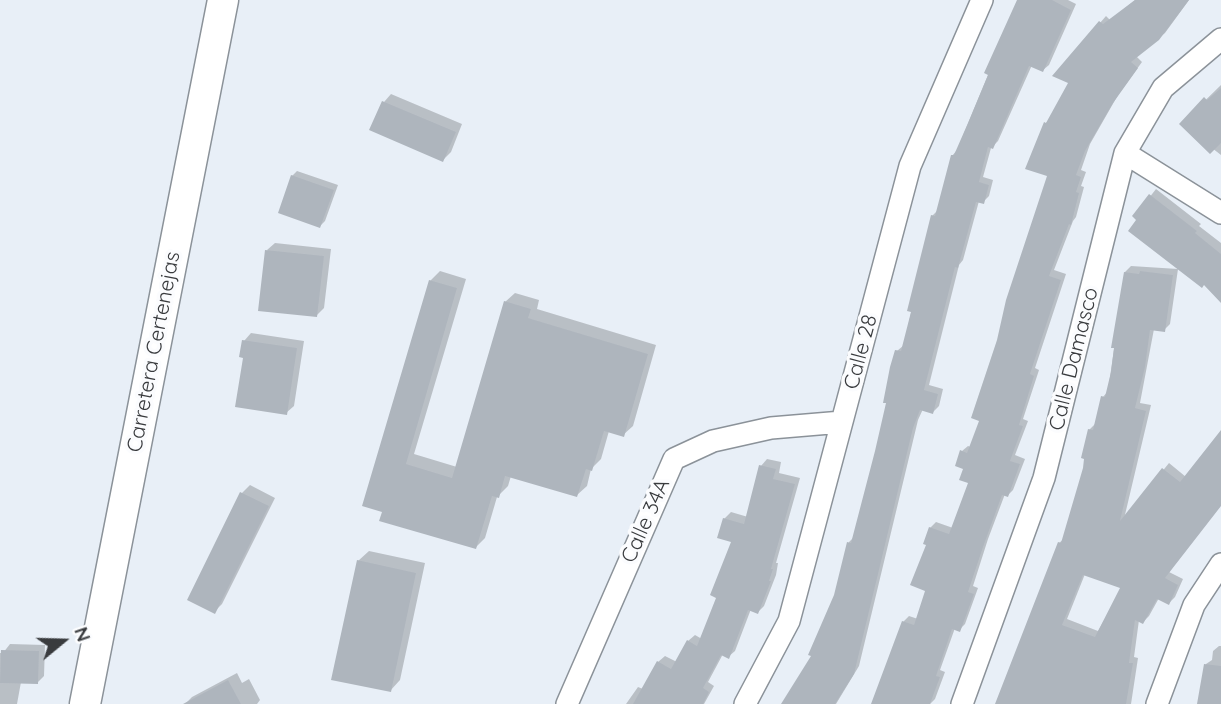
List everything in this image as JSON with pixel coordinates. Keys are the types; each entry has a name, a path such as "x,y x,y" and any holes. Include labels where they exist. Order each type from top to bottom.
{"main road":[{"name":"Carretera Certenejas","path":"85,704 223,0"}],"street":[{"name":"Calle 28","path":"745,704 789,621 910,166 982,0"},
{"name":"Calle Damasco","path":"962,704 1044,478 1125,153 1163,88 1221,39"},
{"path":"1125,153 1221,213"},
{"name":"Calle 34A","path":"567,704 674,459 713,441 771,428 842,422"},
{"path":"1157,704 1194,604 1221,564"}],"building":[{"path":"1017,0 1052,0 1071,10 1043,72 1029,66 993,149 988,147 979,182 989,185 984,204 976,202 958,268 955,267 924,390 938,394 933,414 920,410 913,428 854,674 835,704 781,704 811,656 808,655 834,595 847,542 851,543 875,451 886,403 883,403 890,367 895,350 901,351 911,312 907,311 931,215 935,216 951,155 954,155 968,123 988,75 984,73"},
{"path":"1135,0 1189,0 1159,40 1131,62 1138,68 1113,103 1085,151 1076,175 1081,177 1071,225 1069,224 1049,276 1061,280 1030,374 1034,376 1019,425 1023,426 1010,461 1020,464 1008,497 1002,495 983,547 968,592 974,594 960,632 952,629 936,676 940,677 930,704 871,704 902,621 914,625 925,591 910,585 926,545 923,544 929,527 949,534 968,483 959,480 963,469 955,466 960,450 967,453 979,421 971,418 1047,176 1025,169 1044,122 1046,123 1068,83 1052,76 1099,21 1103,24"},
{"path":"1221,88 1221,143 1210,154 1179,124 1204,97 1207,100"},
{"path":"382,101 456,132 443,162 369,130"},
{"path":"291,175 334,190 320,228 278,213"},
{"path":"1149,194 1197,231 1195,233 1221,254 1221,303 1204,285 1202,288 1128,231 1136,220 1132,216"},
{"path":"265,250 324,256 317,317 258,311"},
{"path":"1140,271 1173,275 1165,332 1150,330 1135,408 1146,411 1120,521 1162,468 1180,482 1221,430 1221,506 1165,578 1178,585 1169,605 1157,599 1143,624 1135,620 1129,663 1133,663 1126,704 995,704 1058,542 1061,543 1083,468 1084,459 1081,458 1088,429 1093,430 1101,396 1105,397 1111,372 1114,348 1111,348 1124,272 1139,274","holes":["1083,575 1120,588 1095,637 1062,625"]},
{"path":"429,280 457,288 406,464 452,478 504,301 531,309 528,318 648,354 624,437 604,431 592,471 586,469 577,497 505,476 499,498 492,496 476,549 379,521 382,512 362,506"},
{"path":"242,340 297,348 287,415 235,407 243,358 239,357"},
{"path":"759,465 776,469 773,479 795,484 771,569 771,581 758,614 748,610 729,659 721,655 703,688 709,692 703,704 633,704 657,661 671,669 687,640 697,646 716,598 710,595 731,542 717,538 723,518 744,524"},
{"path":"240,492 269,506 215,614 187,600"},
{"path":"357,560 416,573 391,692 331,680"},
{"path":"1,650 39,651 38,684 0,683"},
{"path":"1204,664 1221,666 1221,704 1197,704"},
{"path":"228,680 241,704 183,704"}]}
